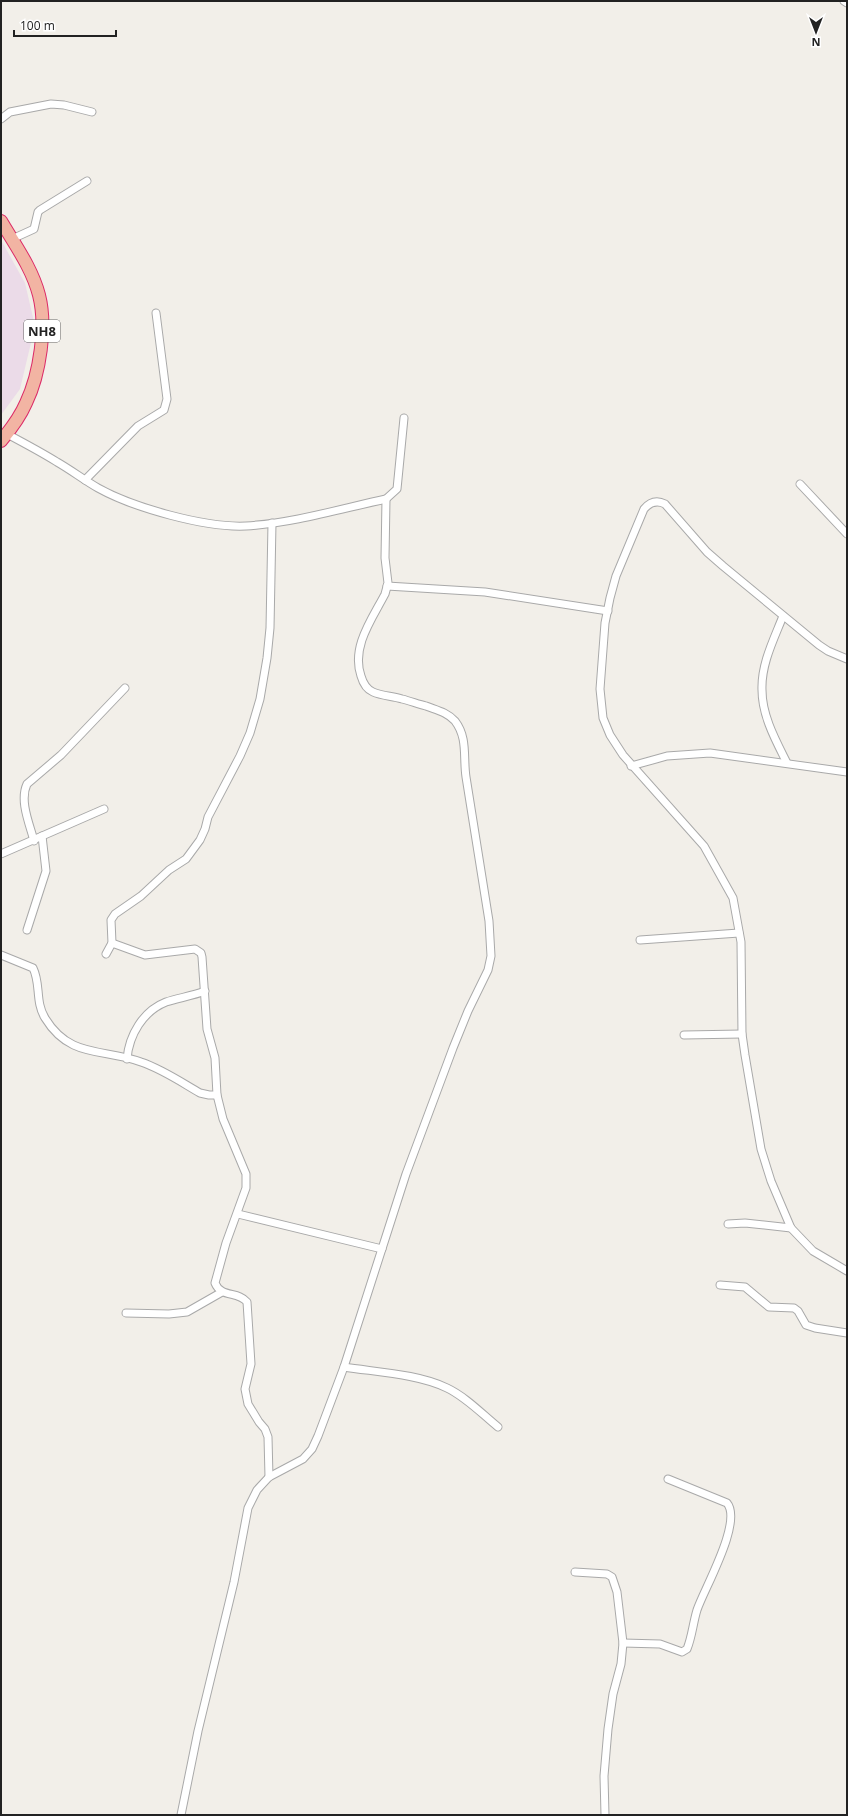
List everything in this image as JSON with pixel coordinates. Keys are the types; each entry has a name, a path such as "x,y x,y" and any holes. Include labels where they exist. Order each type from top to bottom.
{"highway":[{"name":"NH8","path":"1,222 35,282 39,296 42,323 40,350 33,386 24,407 4,437"}],"street":[{"path":"1,120 10,112 51,104 64,105 92,112"},
{"path":"12,239 34,229 38,212 40,210 87,181"},
{"path":"85,480 138,426 164,410 167,399 156,313"},
{"path":"4,437 35,448 85,480 118,498 173,516 226,526 246,526 272,523 386,499 397,489 404,418"},
{"path":"800,484 847,534"},
{"path":"181,1815 198,1730 234,1582 247,1514 257,1490 269,1477 303,1459 312,1449 344,1367 409,1167 453,1048 468,1011 488,970 491,956 489,921 466,777 464,762 465,744 461,732 454,721 446,713 402,699 372,692 363,683 359,670 357,661 360,645 385,594 387,586 384,546 386,499"},
{"path":"847,659 828,651 712,557 668,507 658,502 647,506 636,526 616,576 608,611 600,702 603,718 610,736 631,766 704,846 733,898 742,959 742,1034 760,1149 771,1181 791,1228 813,1251 847,1271"},
{"path":"106,954 112,943 111,920 115,914 141,896 169,870 186,859 200,840 208,817 240,756 250,733 257,712 267,658 270,628 272,523"},
{"path":"387,586 485,592 608,611"},
{"path":"783,616 767,657 762,691 766,715 787,763"},
{"path":"34,841 26,807 26,784 61,755 125,688"},
{"path":"631,766 667,756 710,753 847,772"},
{"path":"1,854 34,841 42,836 104,809"},
{"path":"27,930 46,871 42,836"},
{"path":"640,940 739,933"},
{"path":"112,943 145,955 190,949 198,951 201,954 203,961 207,1029 215,1058 217,1095 223,1119 246,1174 246,1188 216,1276 215,1283 217,1288 222,1292 239,1295 247,1302 251,1364 245,1389 248,1404 265,1429 268,1437 269,1477"},
{"path":"1,955 33,968 36,975 38,1000 44,1017 53,1030 66,1041 87,1051 127,1059 151,1066 200,1093 209,1096 217,1095"},
{"path":"127,1059 131,1040 139,1024 152,1009 166,1002 205,991"},
{"path":"684,1035 742,1034"},
{"path":"238,1214 382,1249"},
{"path":"728,1224 745,1223 791,1228"},
{"path":"720,1285 745,1287 769,1307 794,1308 798,1311 806,1325 815,1328 847,1333"},
{"path":"126,1313 183,1313 222,1292"},
{"path":"344,1367 432,1381 448,1388 468,1402 498,1427"},
{"path":"623,1643 660,1644 682,1652 687,1649 701,1600 722,1554 731,1518 731,1508 727,1503 668,1478"},
{"path":"575,1572 608,1574 612,1577 617,1592 623,1643 621,1664 613,1694 606,1741 604,1776 605,1815"}],"shaded area":[{"path":"1,240 25,283 35,326 20,389 1,415"}]}
